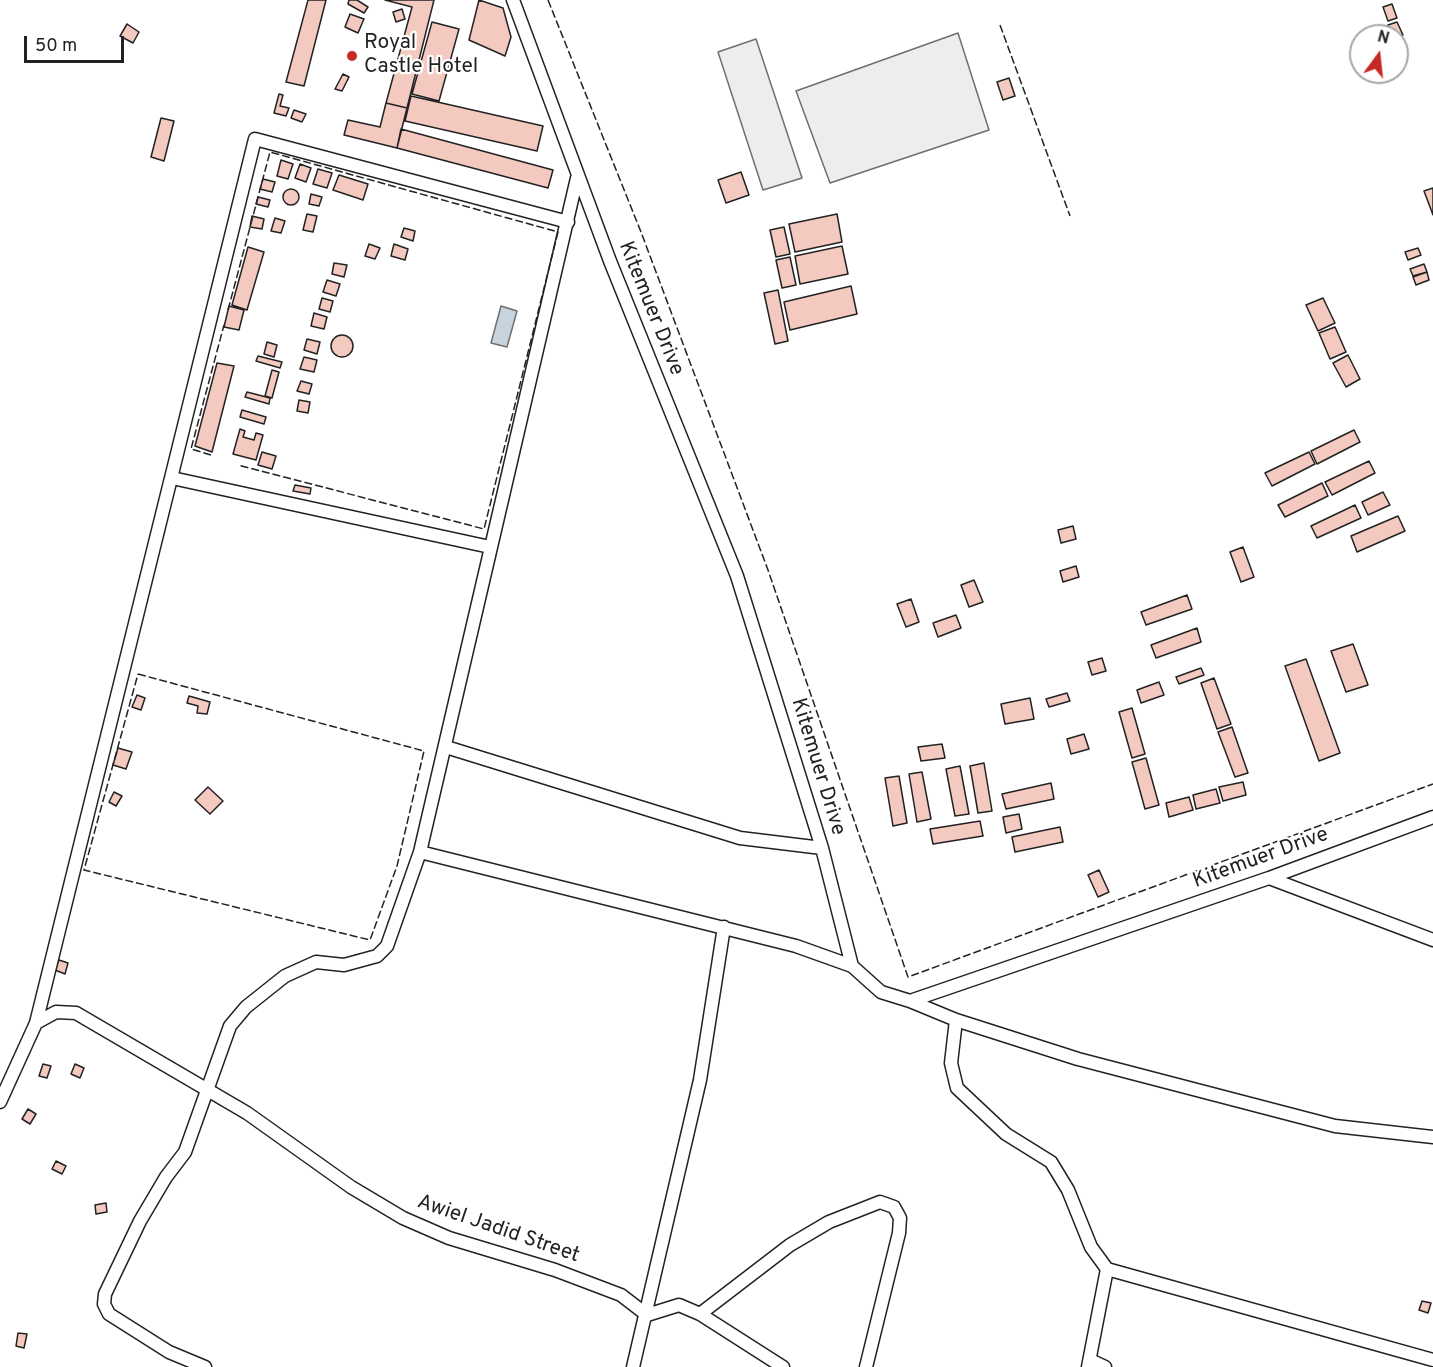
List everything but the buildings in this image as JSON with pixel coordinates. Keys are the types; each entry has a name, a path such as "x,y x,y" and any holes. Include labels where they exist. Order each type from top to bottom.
{"street":[{"name":"Kitemuer Drive","path":"513,0 578,177 737,576 822,848 852,966"},
{"path":"0,1102 36,1023 255,139 568,222"},
{"path":"206,1367 169,1352 109,1314 104,1304 105,1294 140,1221 166,1177 185,1152 230,1026 246,1007 271,985 316,962 344,965 382,953 420,852 578,177"},
{"path":"172,478 490,547"},
{"path":"446,747 740,838 822,848"},
{"name":"Kitemuer Drive","path":"910,1001 1269,878 1433,817"},
{"path":"420,852 796,946 852,966 880,992 910,1001 956,1020 1078,1059 1335,1126 1433,1137"},
{"path":"1269,878 1433,940"},
{"path":"633,1367 647,1315 700,1080 724,927"},
{"name":"Awiel Jadid Street","path":"36,1023 56,1012 76,1013 247,1113 351,1187 403,1218 449,1238 555,1270 621,1295 647,1315"},
{"path":"956,1020 951,1064 957,1088 1006,1134 1051,1162 1068,1190 1077,1217 1092,1247 1107,1269 1433,1360"},
{"path":"700,1314 790,1245 829,1222 880,1202 894,1208 900,1218 900,1233 866,1367"},
{"path":"1106,1367 1089,1363 1107,1269"},
{"path":"647,1315 679,1305 700,1314 783,1367"}],"shaded area":[{"path":"958,33 989,130 830,183 796,91"},
{"path":"756,39 802,178 763,190 718,52"},
{"path":"501,306 517,311 507,347 491,343"}],"fence":[{"path":"548,0 641,232 768,570 908,977 1433,784"},
{"path":"1000,25 1070,216"},
{"path":"228,310 270,152 558,232 484,529 238,465"},
{"path":"211,455 191,449 224,325"},
{"path":"138,674 424,751 397,866 370,940 84,870 138,674"}],"place":[{"name":"Royal Castle Hotel","path":"352,56"}]}
